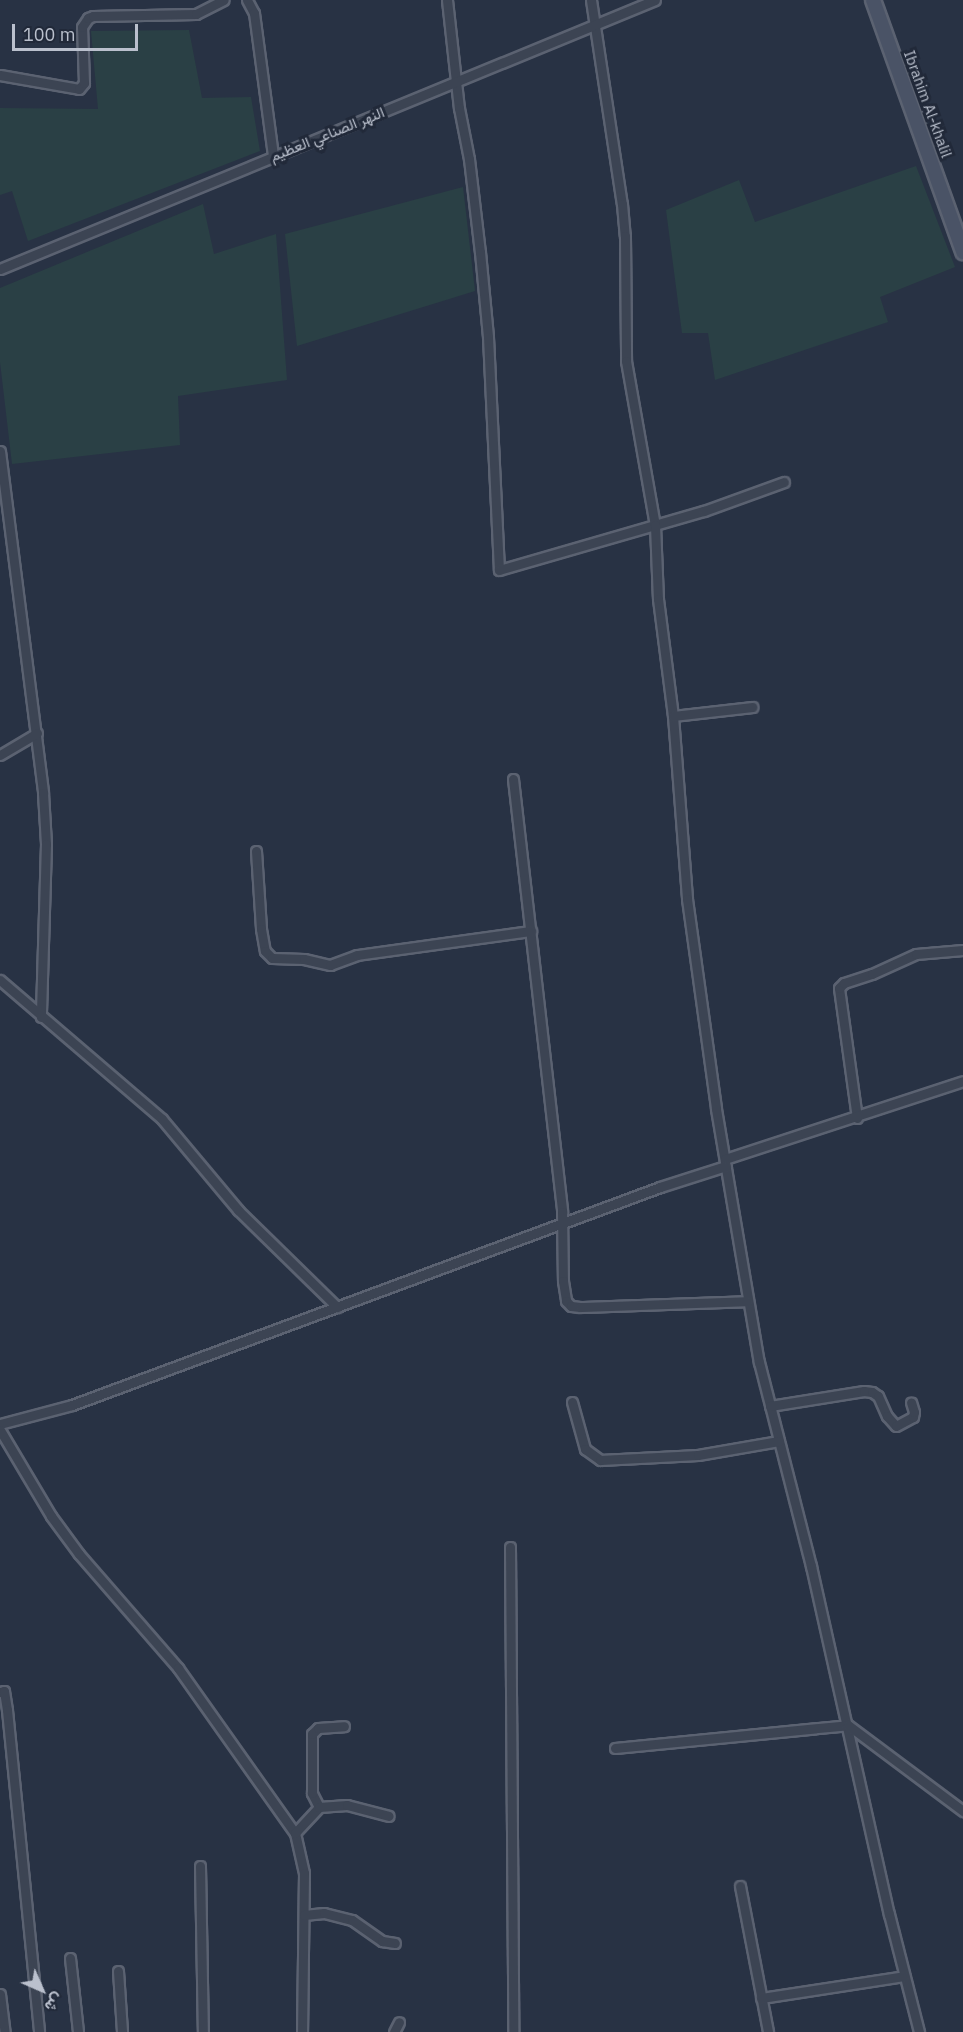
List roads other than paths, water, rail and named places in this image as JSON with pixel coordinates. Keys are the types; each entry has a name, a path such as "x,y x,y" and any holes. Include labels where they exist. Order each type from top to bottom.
{"street":[{"path":"0,75 79,89 84,83 82,27 88,18 93,16 196,14 224,0"},
{"path":"248,0 254,13 273,156"},
{"path":"447,0 455,81 469,159 482,262 499,570 704,511 784,482"},
{"path":"591,0 625,236 626,362 654,525 658,599 673,716 687,899 725,1163 748,1301 770,1406 848,1725 904,1976 919,2032"},
{"name":"النهر الصناعي العظيم","path":"0,269 655,0"},
{"name":"Ibrahim Al-khalil","path":"873,0 963,252"},
{"path":"0,451 37,733 46,844 41,1017"},
{"path":"673,716 752,707"},
{"path":"0,755 37,733"},
{"path":"513,779 563,1224 566,1301 571,1306 748,1301"},
{"path":"256,851 261,929 265,951 272,958 304,959 330,964 357,955 531,931"},
{"path":"857,1118 839,988 844,982 872,974 916,954 963,950"},
{"path":"0,980 162,1119 238,1210 337,1307"},
{"path":"0,1424 72,1405 725,1163 963,1081"},
{"path":"770,1406 864,1391 872,1392 878,1396 886,1416 896,1426 913,1417 911,1402"},
{"path":"572,1402 585,1449 600,1460 698,1455 779,1441"},
{"path":"0,1430 51,1516 79,1554 178,1668 295,1833 304,1873 302,2032"},
{"path":"510,1547 513,2032"},
{"path":"0,1692 4,1691 7,1710 39,2032"},
{"path":"615,1748 848,1725 963,1811"},
{"path":"319,1807 312,1794 312,1734 318,1728 344,1726"},
{"path":"295,1833 319,1807 347,1804 388,1816"},
{"path":"200,1866 203,2032"},
{"path":"740,1886 768,2032"},
{"path":"303,1915 324,1913 352,1920 382,1941 395,1943"},
{"path":"70,1958 78,2032"},
{"path":"118,1971 122,2032"},
{"path":"761,1998 904,1976"},
{"path":"0,1994 5,2032"},
{"path":"394,2032 399,2022"}]}
